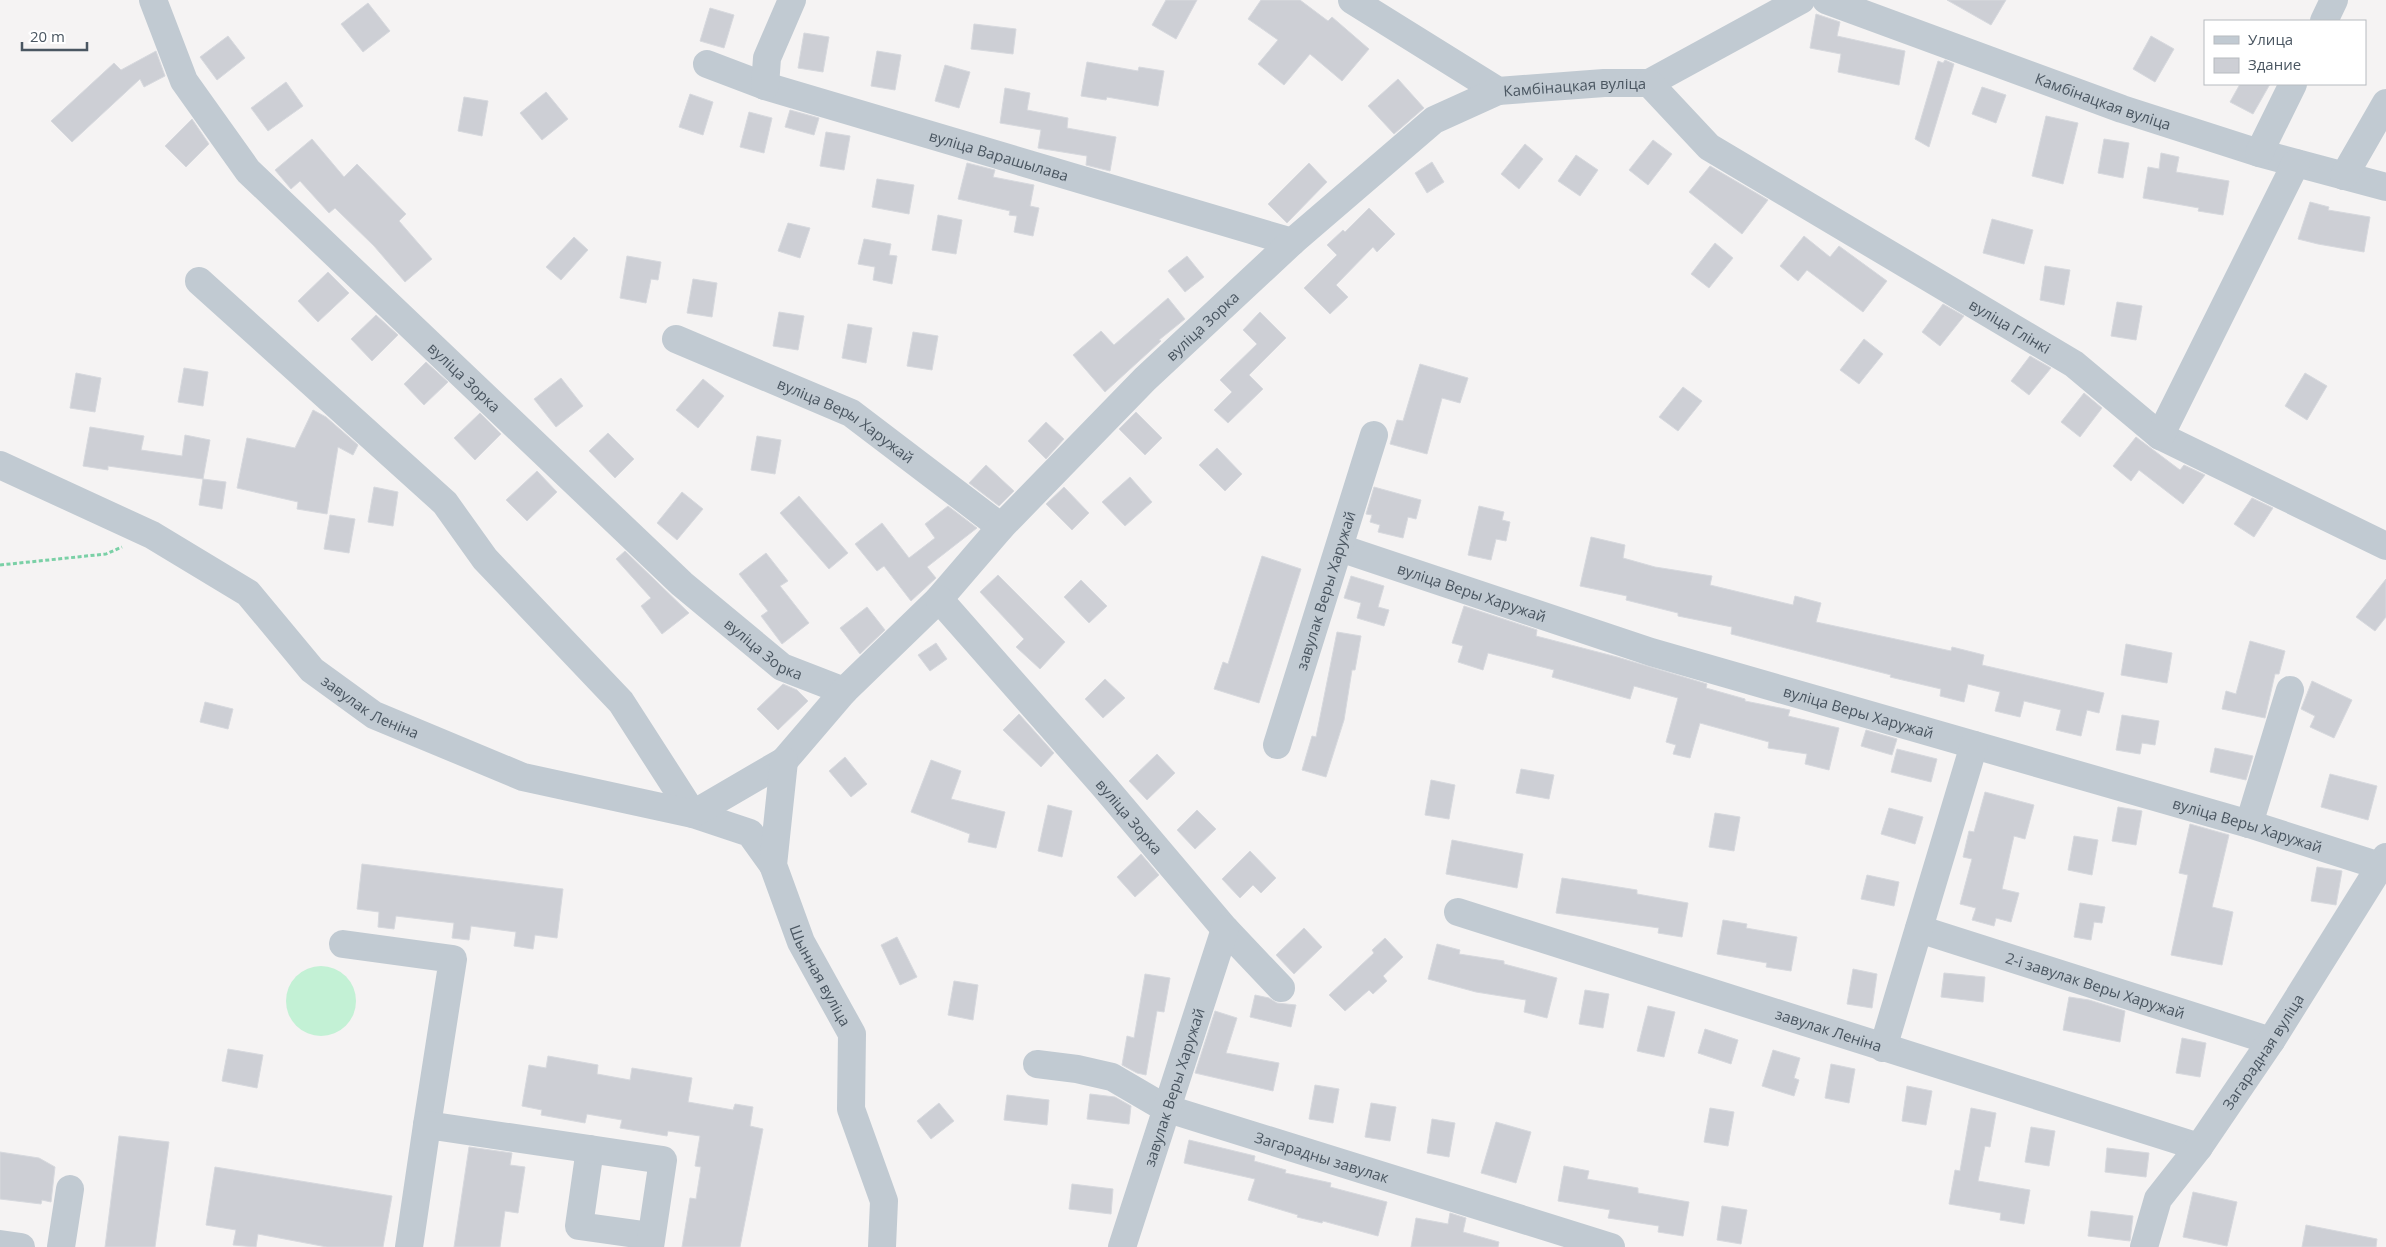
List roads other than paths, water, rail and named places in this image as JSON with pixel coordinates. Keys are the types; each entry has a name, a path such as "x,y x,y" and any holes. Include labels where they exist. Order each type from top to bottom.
{"street":[{"name":"вуліца Зорка","path":"153,0 184,81 248,171 682,584 782,667 844,691"},
{"path":"765,86 767,58 792,0"},
{"name":"Камбінацкая вуліца","path":"1352,0 1498,91 1604,83 1649,83 1801,0"},
{"name":"Камбінацкая вуліца","path":"1826,0 2122,109 2259,153 2386,187"},
{"path":"2324,20 2334,0"},
{"name":"вуліца Варашылава","path":"707,64 765,86 1292,242"},
{"name":"вуліца Глінкі","path":"1649,83 1709,148 2074,364 2160,436 2386,546"},
{"path":"2259,153 2293,85"},
{"name":"вуліца Зорка","path":"784,761 844,691 939,599 1001,527 1145,379 1292,242 1434,120 1498,91"},
{"path":"2344,176 2386,103"},
{"path":"2160,436 2296,162"},
{"path":"199,281 445,502 485,558 621,702 693,814 784,761"},
{"name":"вуліца Веры Харужай","path":"676,339 851,413 1001,527"},
{"name":"завулак Веры Харужай","path":"1277,745 1374,435"},
{"name":"завулак Леніна","path":"0,465 152,535 248,593 312,670 374,715 523,777 693,814 750,833 773,865"},
{"name":"вуліца Веры Харужай","path":"1340,548 1651,652 2383,861"},
{"name":"вуліца Зорка","path":"939,599 1103,785 1225,928 1281,988"},
{"path":"2249,824 2290,690"},
{"path":"1883,1048 1974,745"},
{"name":"Шынная вуліца","path":"784,761 773,865 801,942 852,1034 851,1109 884,1201 882,1247"},
{"name":"Загарадная вуліца","path":"2144,1247 2158,1199 2199,1147 2271,1041 2383,861"},
{"name":"завулак Леніна","path":"1458,912 2199,1147"},
{"name":"завулак Веры Харужай","path":"1122,1247 1165,1108 1225,928"},
{"name":"2-і завулак Веры Харужай","path":"1919,929 2271,1041"},
{"path":"343,944 453,959 409,1247"},
{"name":"Загарадны завулак","path":"1037,1064 1077,1069 1112,1077 1165,1108 1611,1247"},
{"path":"428,1125 590,1149 663,1160 651,1241 579,1226 590,1149"},
{"path":"61,1247 70,1189"},
{"path":"0,1244 21,1247"}]}
